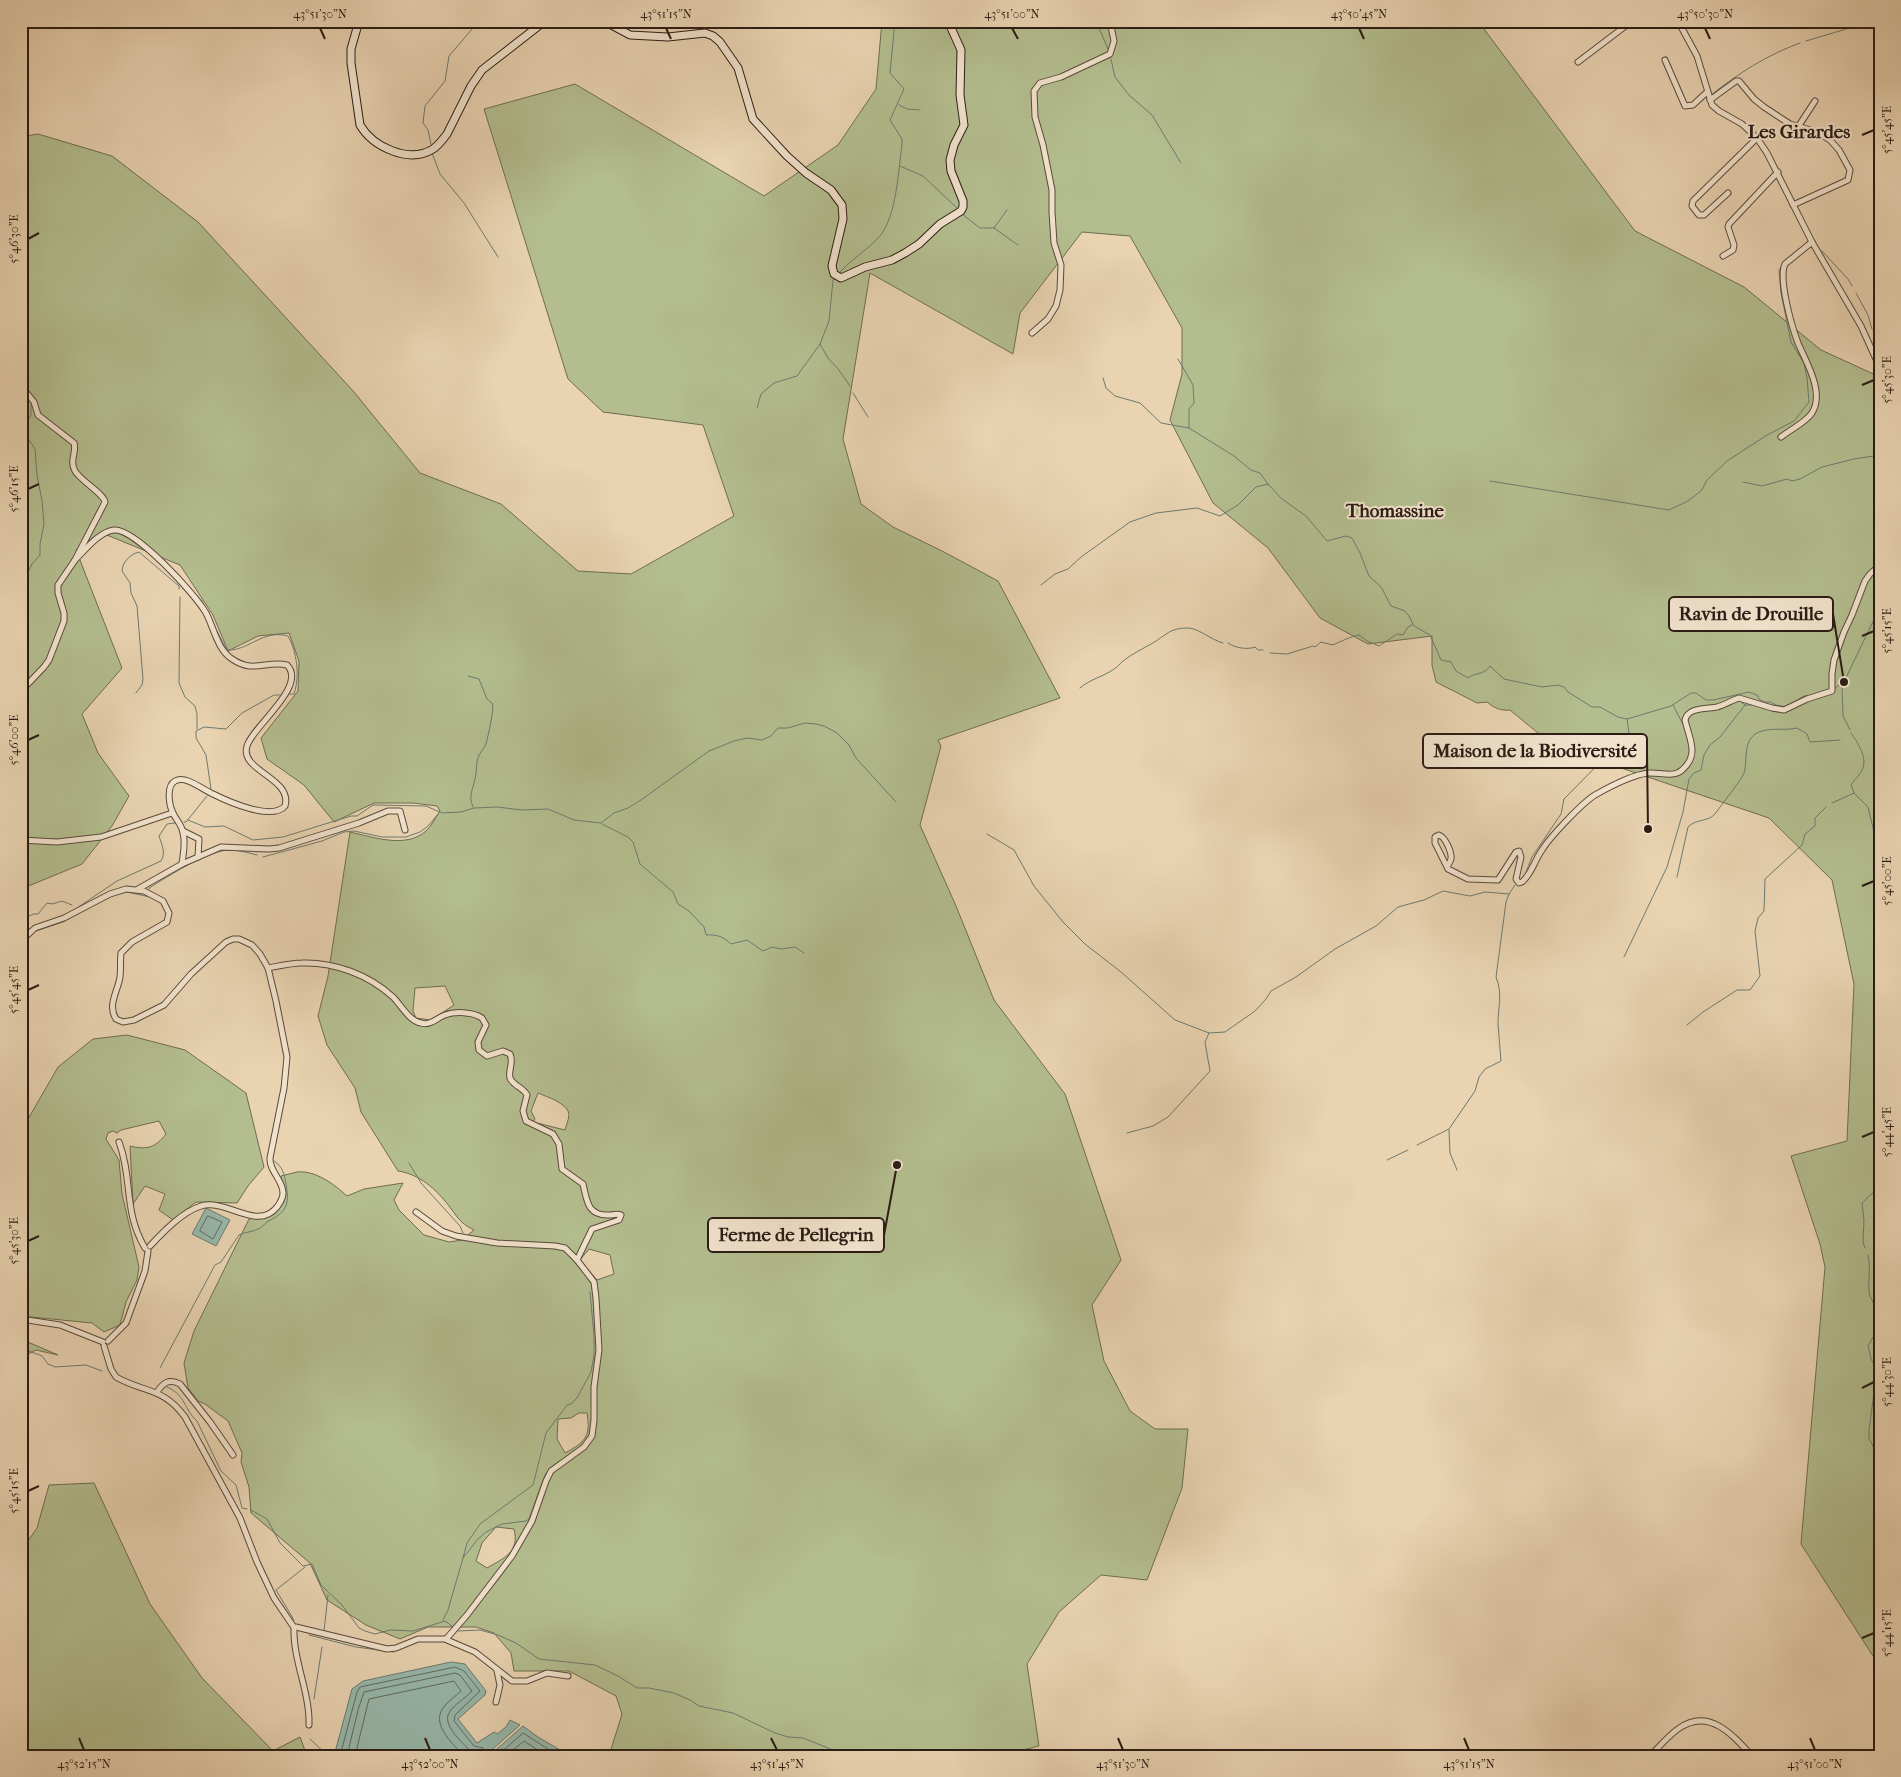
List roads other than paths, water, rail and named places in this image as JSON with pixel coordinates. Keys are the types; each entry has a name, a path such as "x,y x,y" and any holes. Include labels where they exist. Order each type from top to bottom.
{"street":[{"path":"358,21 351,63 360,125 369,138 385,148 396,153 407,154 432,149 442,141 448,134 471,86 482,70 545,21"},
{"path":"604,21 623,33 630,35 668,37 702,33 713,36 720,42 738,68 753,118 800,167 831,190 842,205 843,219 832,270 836,276 841,278 892,260 906,253 919,244 940,224 961,211 963,207 963,201 951,171 950,160 954,145 964,125 960,95 961,50 948,21"},
{"path":"1032,333 1048,319 1056,306 1060,290 1060,265 1054,243 1052,190 1044,145 1035,117 1034,91 1040,83 1061,77 1110,54 1114,41 1110,21"},
{"path":"1578,62 1632,21"},
{"path":"1678,21 1697,56 1710,100 1716,109 1739,122 1757,138 1778,172 1812,242 1861,326 1880,368"},
{"path":"1665,60 1685,106 1693,105 1707,92"},
{"path":"1710,100 1738,80 1760,104 1798,127 1818,132 1840,150 1850,174 1849,179 1845,183 1793,205"},
{"path":"1798,127 1815,101"},
{"path":"1728,193 1704,216 1699,215 1692,206 1693,201 1757,138"},
{"path":"1723,256 1733,250 1734,245 1728,228 1729,224 1778,172"},
{"path":"1781,437 1811,414 1815,400 1814,380 1796,336 1786,297 1783,273 1786,262 1812,242"},
{"path":"21,370 25,391 34,402 38,415 74,443 72,460 76,473 88,486 105,498 105,504 75,560"},
{"path":"21,690 46,664 63,625 64,613 58,597 58,589 64,574 75,560 103,534 114,530 126,532 141,542 164,564 201,606 223,650 230,658 252,667 287,665 290,669 291,678 289,687 249,741 246,751 247,757 254,765 282,788 286,797 284,808 275,812 261,811 216,796 187,781 180,779 172,783 170,788 172,813 183,831 182,864"},
{"path":"1447,867 1450,856 1444,838 1438,835 1435,838 1435,842 1447,867 1467,878 1496,881 1501,878 1515,852 1518,850 1521,853 1521,857 1516,879 1518,882 1522,882 1536,864 1542,849 1590,798 1644,774 1674,774 1683,770 1693,747 1685,720 1686,716 1690,713 1741,698 1772,708 1786,710 1803,701 1832,691 1832,668 1844,632 1865,581 1880,565"},
{"path":"138,889 182,864 224,847 279,848 359,823 388,811 400,811 405,830"},
{"path":"21,840 57,842 101,837 172,813"},
{"path":"183,831 199,839 198,857"},
{"path":"21,941 35,928 64,918 110,894 126,888 138,889 164,902 169,918 162,926 132,942 122,951 120,977 112,1005 113,1014 116,1019 130,1021 143,1017 164,1005 191,974 230,940 239,939 250,943 260,954 268,968 279,1016 287,1057 284,1088 270,1158 271,1165 282,1190 281,1200 270,1214 262,1217 211,1205 201,1206 182,1218 148,1248 145,1271 126,1323 105,1343"},
{"path":"268,968 304,963 354,972 369,979 383,989 414,1020 420,1023 429,1024 444,1015 453,1013 474,1014 482,1018 485,1027 478,1042 479,1050 487,1056 504,1051 510,1054 512,1062 510,1078 524,1090 527,1096 523,1109 525,1120 553,1134 559,1144 562,1169 583,1184 590,1208 603,1214 621,1215 619,1220 592,1229 587,1235 577,1260"},
{"path":"21,968 25,1005 21,1034"},
{"path":"119,1142 126,1161 130,1208 139,1236 148,1248"},
{"path":"416,1212 442,1231 456,1236 497,1244 565,1248 594,1282 596,1298 599,1350 594,1387 592,1436 584,1447 551,1472 532,1521 512,1556 446,1639"},
{"path":"21,1319 60,1325 105,1343"},
{"path":"105,1343 111,1369 116,1377 157,1392 176,1404 194,1429 240,1518 257,1562 274,1598 294,1627 294,1640 308,1708 309,1725"},
{"path":"157,1392 162,1384 166,1382 180,1384 233,1455"},
{"path":"294,1627 387,1649 396,1648 418,1639 434,1641 446,1639 472,1650 513,1681 529,1680 547,1673 568,1676"},
{"path":"495,1668 499,1676 500,1685 496,1702"},
{"path":"1650,1756 1680,1728 1692,1722 1705,1720 1723,1729 1752,1756"}],"water":[{"path":"206,1208 230,1220 216,1246 192,1234"},
{"path":"451,1662 465,1664 486,1691 485,1695 458,1719 477,1743 494,1732 497,1734 506,1727 510,1720 520,1725 485,1756 334,1756 352,1689 363,1681"},
{"path":"523,1726 560,1750 565,1756 489,1756"}],"waterway":[{"path":"431,144 428,130 423,123 425,106 445,81 449,56 479,21"},
{"path":"634,28 637,21"},
{"path":"839,273 880,236 886,227 893,205 898,180 902,139 890,120 904,89 890,73 895,21"},
{"path":"1067,21 1099,28 1108,49"},
{"path":"1806,41 1873,21"},
{"path":"1711,95 1754,65 1800,43"},
{"path":"1111,59 1115,77 1129,95 1152,115 1181,163"},
{"path":"899,105 907,109 920,110"},
{"path":"432,153 440,174 464,203 498,257"},
{"path":"900,166 923,176 957,208"},
{"path":"994,228 1007,210"},
{"path":"962,214 980,228 994,228 1018,245"},
{"path":"1822,251 1848,279 1852,286"},
{"path":"1490,481 1669,510 1688,501 1702,490 1707,480 1727,461 1767,435 1794,421 1809,402 1804,363 1791,342 1781,293 1779,270 1784,263"},
{"path":"757,408 761,394 774,383 797,376 820,344 829,321 833,280 835,278"},
{"path":"1856,293 1868,315 1872,329"},
{"path":"1874,337 1876,343"},
{"path":"820,344 828,358 850,386"},
{"path":"1178,359 1193,385 1194,403 1189,409 1189,428"},
{"path":"1103,378 1106,388 1115,396 1140,403 1161,423 1189,428 1234,456 1251,470 1260,473 1282,499 1306,516 1327,541 1346,536 1352,538 1369,576 1381,587 1391,606 1405,611 1414,626 1430,635 1441,660 1451,662 1456,671 1468,678 1482,673 1490,666 1504,679 1542,687 1558,685 1564,687 1568,692 1592,707 1600,707 1618,717 1627,719 1671,706 1691,693 1696,693 1706,700 1713,700 1749,692 1757,695 1760,700 1786,707"},
{"path":"853,393 868,417"},
{"path":"21,577 27,574 32,564 40,555 44,524 35,449 25,434 29,426 27,422 31,415 31,405"},
{"path":"1743,482 1762,486 1787,479 1792,481 1800,479 1822,467 1880,455"},
{"path":"1041,585 1055,574 1068,569 1081,557 1130,522 1156,513 1197,508 1220,516 1238,505 1256,487 1268,484"},
{"path":"136,693 142,685 143,679 137,606 131,593 130,583 122,571 123,565 130,557 139,552 179,586 179,589"},
{"path":"185,582 202,601 228,650 242,647 271,635 288,636 294,649 297,664 296,687 294,694 289,694"},
{"path":"180,597 179,683 185,697 195,706 197,729"},
{"path":"1850,730 1843,716 1842,686 1880,607"},
{"path":"1270,653 1287,654 1315,647 1321,642 1333,645 1359,635 1379,646 1397,634 1403,635 1408,627 1412,625"},
{"path":"1080,688 1088,682 1110,672 1130,656 1176,629 1191,628 1223,643"},
{"path":"1228,643 1241,648 1255,647 1258,650 1263,650"},
{"path":"468,676 479,679 487,699 493,706 486,744 479,754 477,762 471,794 473,807"},
{"path":"1835,688 1842,683"},
{"path":"1816,694 1828,689"},
{"path":"211,789 206,755 196,738 196,731 204,727 226,729 242,713 274,695 280,695"},
{"path":"1789,705 1804,696 1812,695"},
{"path":"1740,701 1745,705"},
{"path":"1673,705 1684,726"},
{"path":"1624,957 1667,867 1683,812 1689,779 1694,773 1701,770 1704,755 1710,745 1720,737 1745,705 1752,705"},
{"path":"1524,877 1532,857 1561,814 1564,799 1629,733 1627,719"},
{"path":"188,820 205,827 224,826 253,840 283,837 351,816 357,816 373,805 426,806 442,813 461,812 474,808 497,807 522,810 548,809 574,820 601,823 614,813 628,808 641,800 709,751 747,738 762,740 771,736 778,728 788,728 805,723 824,726 837,733 849,745 856,758 896,802"},
{"path":"1677,877 1688,827 1691,824 1712,817 1735,787 1744,773 1748,745 1754,735 1769,730 1797,728 1807,734 1810,742 1840,740"},
{"path":"1851,733 1861,749 1864,759 1863,768 1851,785 1854,793 1868,807 1880,857"},
{"path":"1832,803 1854,793"},
{"path":"184,822 207,796"},
{"path":"1687,1025 1737,990 1750,990 1760,976 1755,931 1758,918 1764,911 1765,879 1802,845 1805,834 1815,826 1815,818 1826,807"},
{"path":"263,857 322,841 344,832 354,831 382,837 406,837 420,832 438,814"},
{"path":"77,908 117,881 161,861 163,852 159,836 167,824 175,823"},
{"path":"602,824 628,837 633,842 640,864 673,892 678,904 689,911 704,927 706,935 720,936 731,944 747,940 763,951 772,947 781,949 795,947 804,953"},
{"path":"987,834 1014,850 1034,886 1063,922 1085,944 1121,972 1175,1020 1209,1033 1225,1032 1255,1011 1271,991 1296,977 1335,949 1376,926 1398,907 1424,900 1443,891 1470,896 1485,892 1509,894"},
{"path":"149,889 211,854 230,850 257,855"},
{"path":"1417,1145 1449,1129 1475,1091 1479,1077 1485,1069 1501,1061 1498,1024 1500,995 1496,977 1506,902 1515,885"},
{"path":"23,945 24,947 28,938 36,931 63,922 109,897 127,892 150,897"},
{"path":"21,921 33,914 38,914 47,903 52,904 62,901 72,905"},
{"path":"21,908 28,915"},
{"path":"1127,1133 1153,1126 1168,1117 1210,1071 1205,1042 1209,1033"},
{"path":"1449,1130 1450,1153 1457,1170"},
{"path":"1387,1160 1408,1150"},
{"path":"160,1368 215,1265 221,1262 239,1235 261,1228 279,1215 285,1207 287,1203 285,1177 281,1168 274,1161"},
{"path":"409,1163 421,1183 460,1226 463,1233"},
{"path":"1865,1248 1863,1242 1864,1220 1862,1203 1880,1186"},
{"path":"1868,1255 1870,1294 1880,1312"},
{"path":"463,1558 467,1543 480,1524 533,1485 546,1433 567,1405 577,1398 591,1372 594,1355 594,1336 590,1292"},
{"path":"1880,1332 1873,1337 1868,1346 1871,1359 1877,1370 1869,1438 1880,1461"},
{"path":"21,1348 42,1356 48,1364 55,1367 86,1365 102,1371"},
{"path":"167,1387 178,1394 197,1421 221,1471 236,1485 242,1508 247,1509"},
{"path":"443,1620 448,1610 463,1558 486,1532 502,1524 529,1519 545,1475 551,1467 570,1454"},
{"path":"251,1510 267,1519 280,1543 303,1566 312,1564 321,1585 342,1605 359,1628 375,1634 390,1630 413,1631 445,1621 452,1626"},
{"path":"294,1620 276,1590 305,1567"},
{"path":"324,1631 328,1595"},
{"path":"458,1631 480,1630 498,1635 516,1643 539,1659 595,1665 637,1688 649,1688 674,1693 699,1706 733,1713 775,1733 788,1737 803,1738 848,1756"},
{"path":"309,1635 356,1647 394,1652"},
{"path":"314,1699 322,1647"},
{"path":"310,1739 328,1756"}],"place":[{"name":"Ravin de Drouille","path":"1844,682"},
{"name":"Maison de la Biodiversité","path":"1648,829"},
{"name":"Ferme de Pellegrin","path":"897,1165"}],"district":[{"name":"Les Girardes","path":"1799,132"},
{"name":"Thomassine","path":"1395,511"}]}
